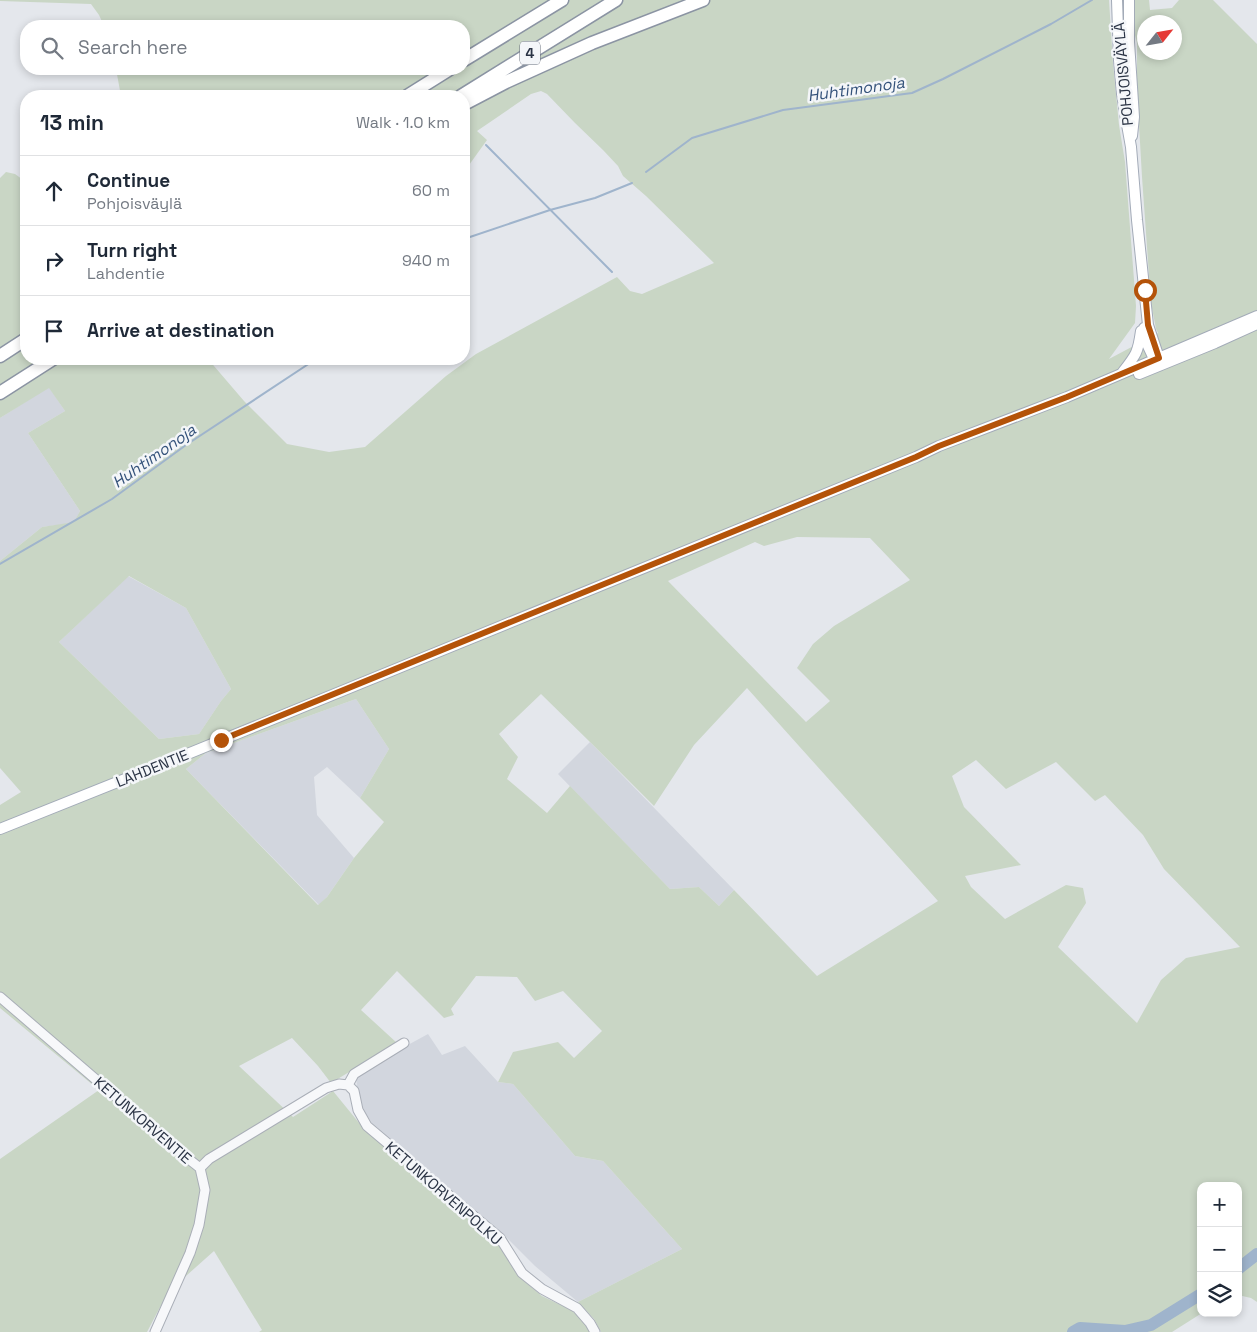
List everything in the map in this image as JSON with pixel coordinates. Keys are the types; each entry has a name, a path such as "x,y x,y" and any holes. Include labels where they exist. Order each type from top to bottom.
{"highway":[{"name":"4","path":"470,56 562,0"},
{"name":"4","path":"470,90 616,0"},
{"path":"470,101 583,46 703,0"},
{"path":"417,90 440,75"},
{"path":"0,356 20,343"},
{"path":"0,392 43,365"}],"main road":[{"name":"POHJOISVÄYLÄ","path":"1117,0 1122,94 1131,147 1148,325 1157,361"},
{"name":"POHJOISVÄYLÄ","path":"1129,0 1129,42 1134,118 1131,147"},
{"name":"POHJOISVÄYLÄ","path":"1137,220 1142,320 1147,344 1157,361"},
{"name":"LAHDENTIE","path":"916,457 942,451 1157,361 1257,316"},
{"name":"POHJOISVÄYLÄ","path":"1121,374 1135,356 1139,347 1142,320"},
{"name":"LAHDENTIE","path":"0,828 185,755 939,446 1067,397 1121,374 1257,324"}],"street":[{"name":"KETUNKORVENTIE","path":"0,997 200,1168 205,1190 199,1225 190,1253 154,1332"},
{"path":"200,1168 209,1160 326,1088 339,1084 348,1085 354,1074 404,1043"},
{"name":"KETUNKORVENPOLKU","path":"348,1085 354,1091 358,1110 367,1126 500,1238 522,1273 542,1289 578,1308 590,1322 595,1332"}],"shaded area":[{"path":"49,387 65,411 28,433 80,511 74,523 42,527 0,561 0,418"},
{"path":"128,576 186,608 231,689 199,734 159,739 59,642"},
{"path":"356,699 389,749 360,798 327,767 314,777 317,815 354,858 327,897 319,905 186,769 206,753"},
{"path":"590,742 734,890 719,906 699,887 670,889 558,774"},
{"path":"428,1034 442,1055 465,1046 498,1082 513,1084 575,1156 603,1161 682,1249 578,1302 535,1266 499,1230 372,1123 364,1111 356,1076"}],"green space":[{"path":"0,0 1109,0 1119,125 1125,162 1136,306 1135,323 1109,359 1158,333 1151,303 1142,177 1137,60 1182,60 1182,15 1137,15 1137,43 1135,35 1135,0 1149,0 1150,10 1172,8 1179,0 1213,0 1257,44 1257,1302 1242,1296 1242,1182 1197,1182 1197,1316 1172,1332 601,1332 594,1319 578,1302 682,1249 603,1161 575,1156 513,1084 498,1082 513,1052 558,1042 574,1058 602,1031 563,991 535,1001 517,977 476,976 451,1009 454,1015 444,1018 397,971 361,1010 397,1043 331,1083 292,1038 239,1066 293,1117 333,1091 364,1129 497,1242 518,1276 542,1296 575,1312 590,1332 259,1332 262,1330 214,1251 168,1292 147,1332 0,1332 0,1159 99,1090 0,1008 0,805 21,792 0,768 0,561 42,527 74,522 80,511 28,433 65,411 49,388 0,418 0,178 6,172 15,174 20,178 20,365 213,365 244,401 287,444 329,452 365,447 446,376 461,365 470,365 470,358 476,354 617,277 630,291 642,294 714,263 623,176 618,166 603,150 547,94 541,91 531,94 477,131 487,140 470,164 470,90 120,90 117,75 470,75 470,20 101,20 91,4","holes":["797,537 870,538 910,580 834,626 813,644 797,668 830,701 806,722 668,581 755,542 764,546","129,576 186,608 231,689 199,734 159,739 59,642","747,688 938,901 817,976 734,890 719,906 699,887 670,889 570,786 547,813 507,779 518,757 499,734 541,694 654,806 694,745","356,699 389,749 360,798 384,822 354,858 327,897 318,905 186,769 206,753","976,760 1006,789 1056,762 1095,801 1105,795 1143,835 1164,869 1240,947 1186,958 1161,980 1137,1023 1058,947 1086,903 1083,888 1066,885 1005,919 971,887 965,876 1021,865 964,807 952,776"]}],"waterway":[{"name":"Huhtimonoja","path":"646,172 692,138 783,110 912,93 1051,24 1092,0"},
{"name":"Huhtimonoja","path":"486,145 612,272"},
{"name":"Huhtimonoja","path":"470,237 550,210 595,198 632,183"},
{"name":"Huhtimonoja","path":"0,564 112,499 186,445 307,365"},
{"path":"1242,1266 1257,1254"},
{"path":"1073,1332 1080,1328 1125,1331 1151,1325 1197,1296"}],"route":[{"path":"221,740 1159,358 1148,325 1145,290"}]}
